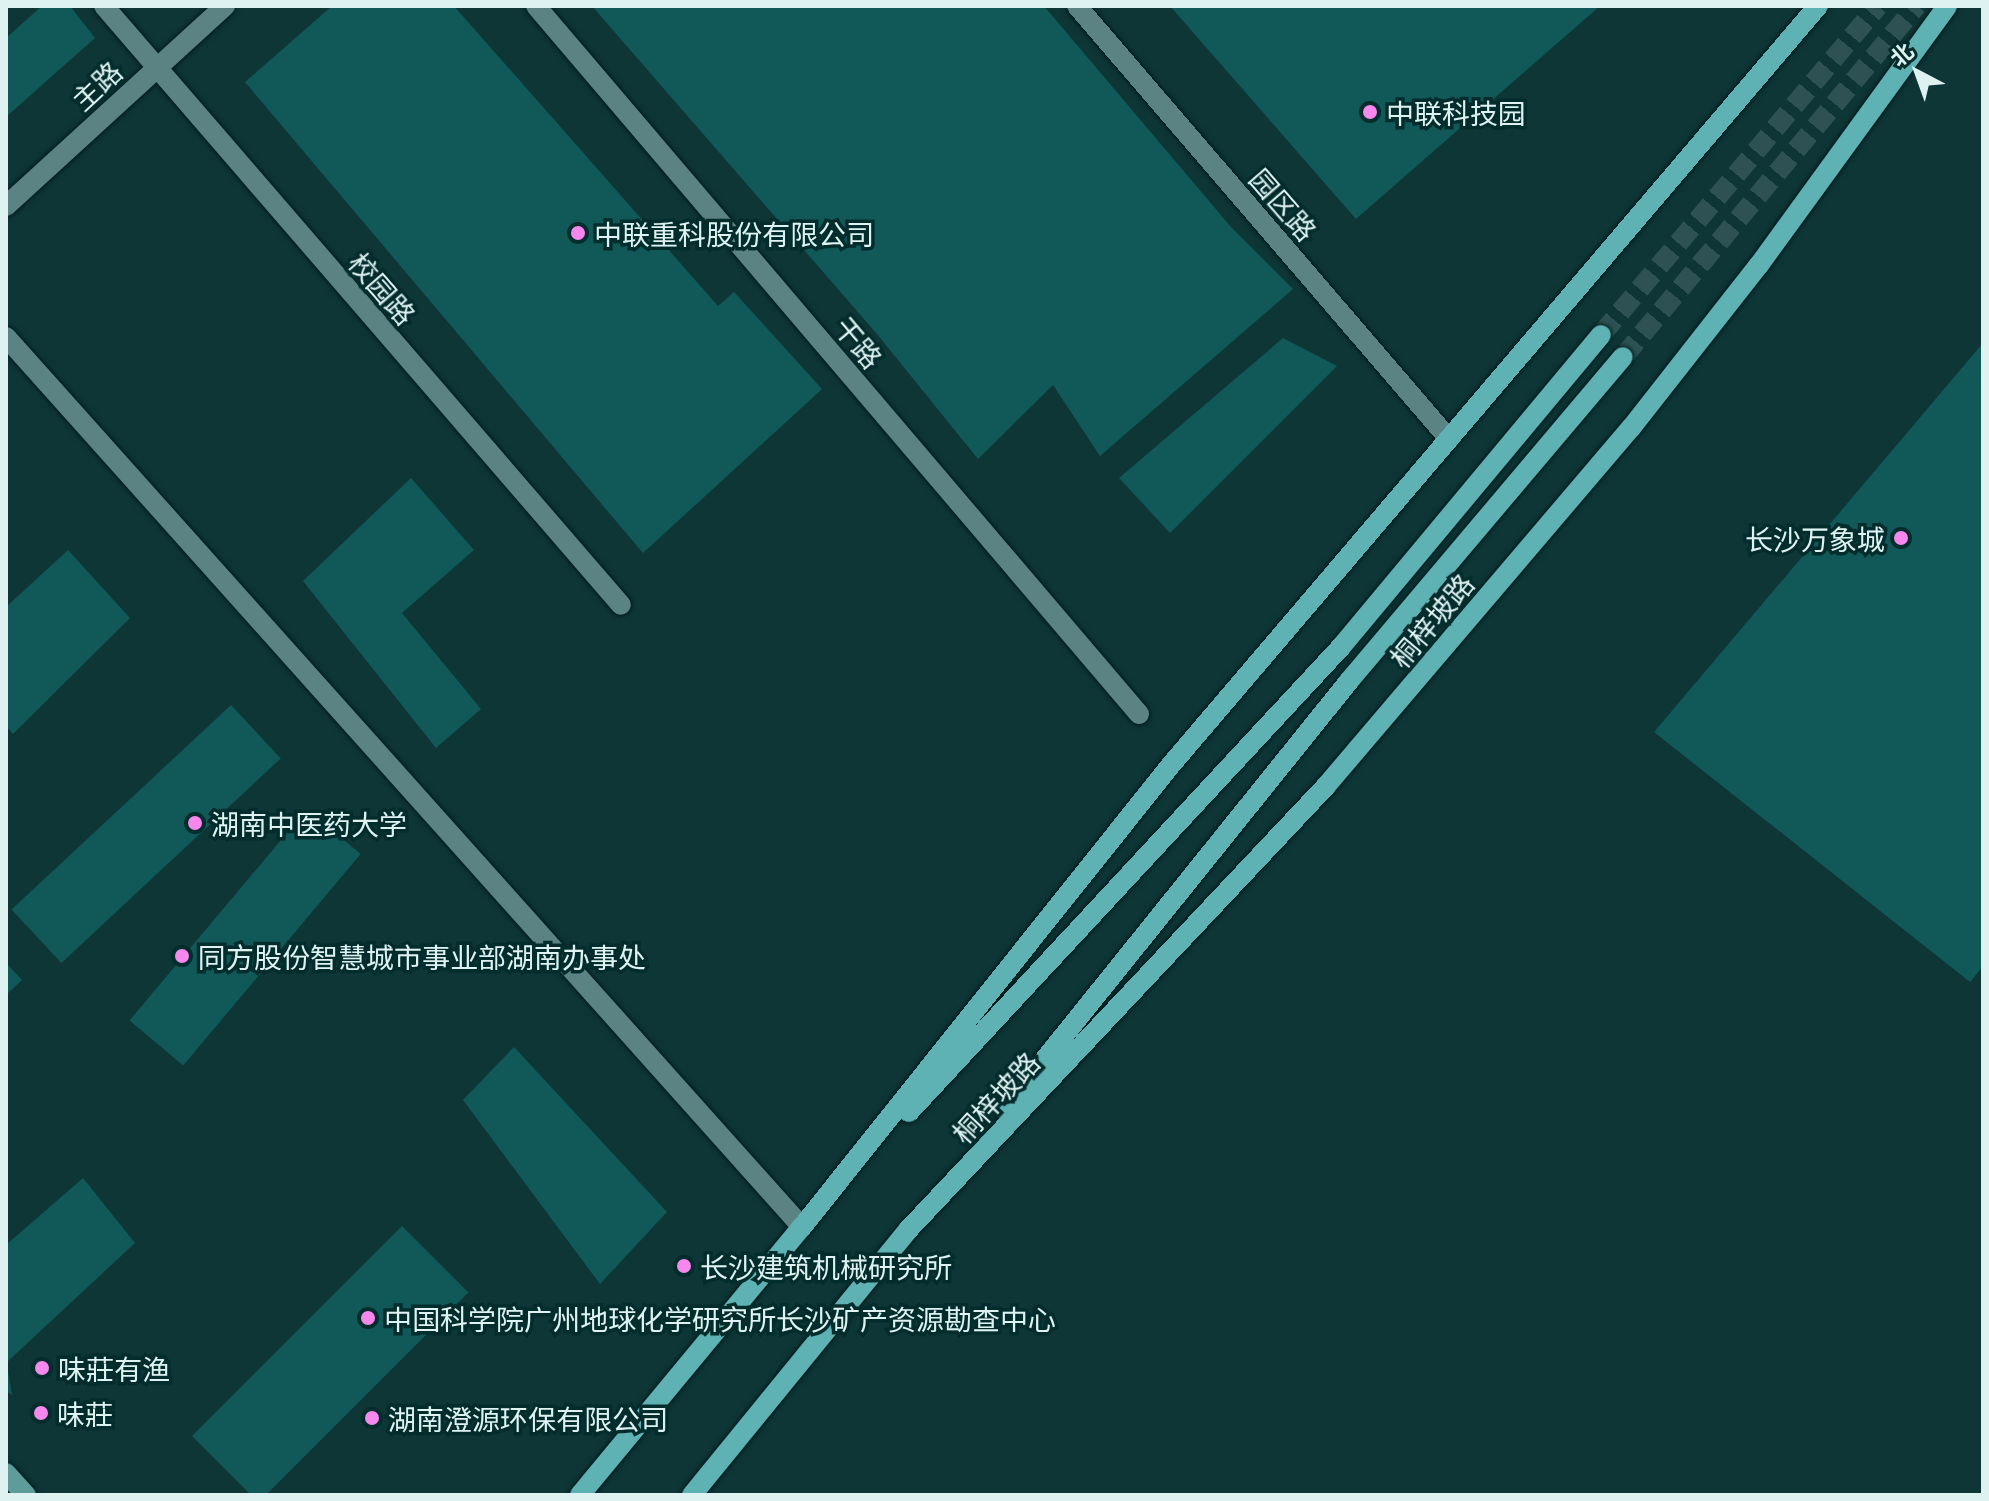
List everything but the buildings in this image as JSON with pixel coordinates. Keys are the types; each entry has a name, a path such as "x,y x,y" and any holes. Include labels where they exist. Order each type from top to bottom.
{"main road":[{"name":"桐梓坡路","path":"580,1495 802,1227 1170,766 1818,6"},
{"name":"桐梓坡路","path":"909,1229 1326,786 1621,440 1759,265 1947,6"},
{"name":"桐梓坡路","path":"802,1227 1341,647 1601,335"},
{"name":"桐梓坡路","path":"692,1495 1349,681 1623,357"}],"street":[{"name":"校园路","path":"104,6 621,605"},
{"name":"主路","path":"6,206 225,6"},
{"name":"干路","path":"536,6 1139,714"},
{"name":"园区路","path":"1077,6 1449,439"},
{"path":"6,337 802,1227"},
{"path":"6,1473 26,1495"}],"tunnel":[{"path":"1601,335 1878,6"},
{"path":"1623,357 1917,6"}],"place":[{"name":"中联科技园","path":"1370,112"},
{"name":"中联重科股份有限公司","path":"578,233"},
{"name":"长沙万象城","path":"1901,538"},
{"name":"湖南中医药大学","path":"195,823"},
{"name":"同方股份智慧城市事业部湖南办事处","path":"182,956"},
{"name":"长沙建筑机械研究所","path":"684,1266"},
{"name":"中国科学院广州地球化学研究所长沙矿产资源勘查中心","path":"368,1318"},
{"name":"味莊有渔","path":"42,1368"},
{"name":"味莊","path":"41,1413"},
{"name":"湖南澄源环保有限公司","path":"372,1418"}]}
